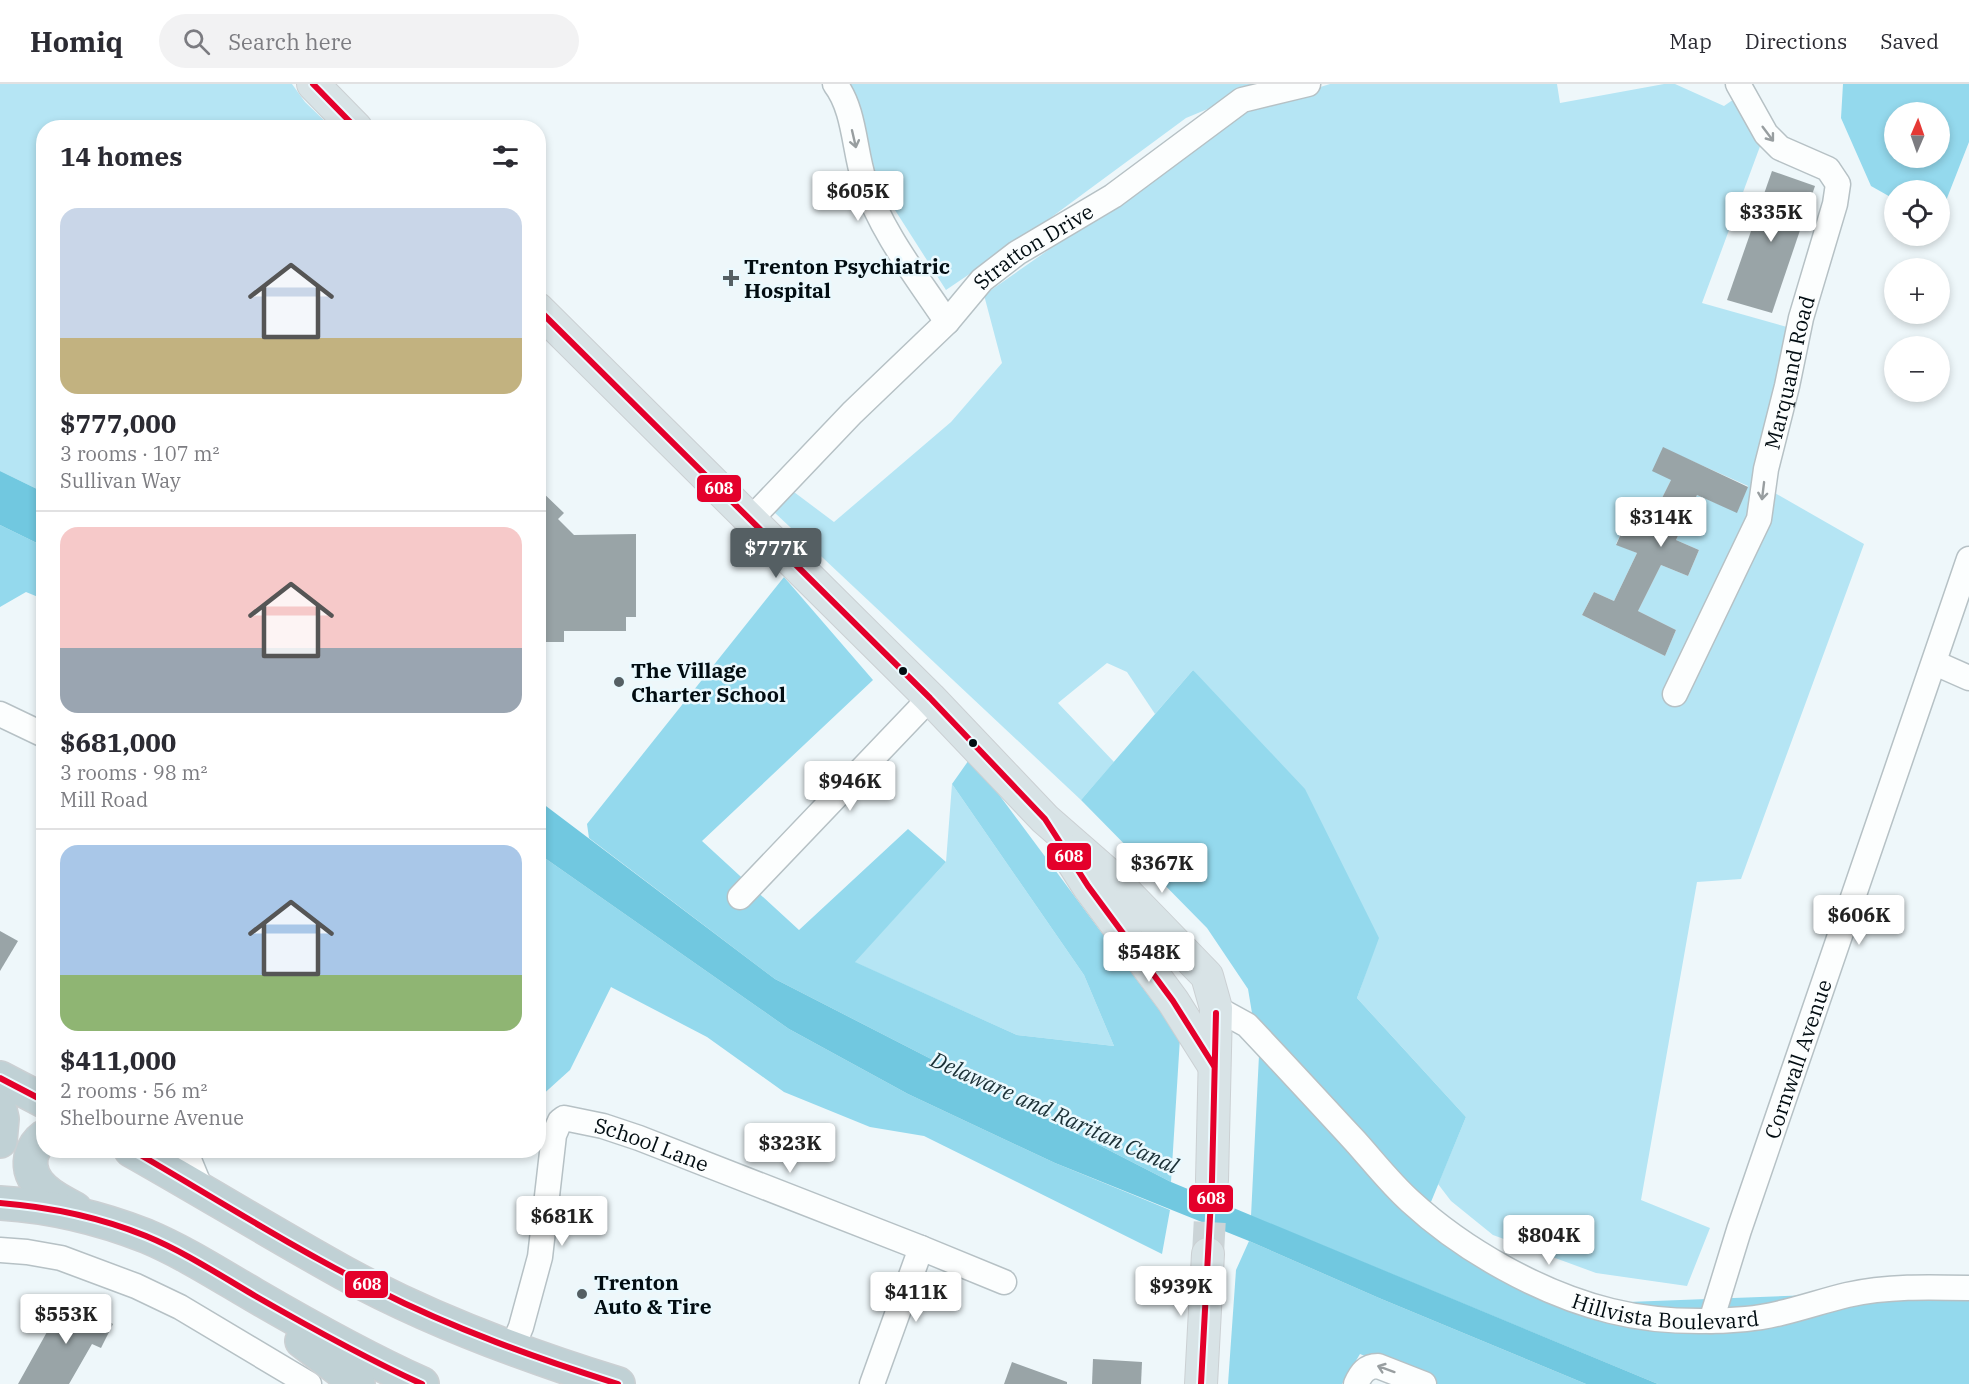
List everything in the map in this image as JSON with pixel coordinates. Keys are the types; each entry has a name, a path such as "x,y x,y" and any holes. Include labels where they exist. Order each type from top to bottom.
{"highway":[{"path":"0,1078 36,1097"},
{"path":"36,1146 30,1161 32,1174 36,1181 50,1195 98,1220"},
{"path":"145,1158 345,1273 412,1307 512,1348 618,1384"},
{"path":"0,1203 34,1206 98,1220 147,1237 172,1248 326,1336 422,1384"},
{"path":"253,1294 302,1340 358,1384"}],"main road":[{"path":"314,84 348,120"},
{"path":"546,317 930,698 1045,819 1108,874 1207,976 1216,1008 1212,1180"},
{"path":"1045,819 1088,886 1173,1001 1214,1066"},
{"path":"1113,919 1154,953 1192,991 1216,1008"},
{"path":"1201,1384 1209,1254"}],"street":[{"path":"835,84 846,106 863,180 876,211 894,243 948,322"},
{"name":"Stratton Drive","path":"751,519 848,417 948,322 990,273 1113,196 1240,92 1308,84"},
{"name":"Marquand Road","path":"1675,694 1759,519 1766,469 1801,318 1835,204 1838,184 1828,169 1780,148 1766,134 1738,84"},
{"name":"Cornwall Avenue","path":"1711,1321 1739,1230 1969,559"},
{"path":"1935,663 1969,678"},
{"path":"740,897 930,698"},
{"path":"0,714 36,731"},
{"name":"Hillvista Boulevard","path":"1216,1008 1247,1025 1409,1200 1446,1231 1526,1279 1586,1304 1649,1318 1711,1321 1749,1319 1880,1289 1969,1288"},
{"name":"School Lane","path":"512,1348 521,1328 540,1257 554,1135 560,1121 564,1118 603,1126 639,1138 1004,1282"},
{"path":"188,1158 201,1189"},
{"path":"872,1384 921,1248"},
{"path":"0,1250 61,1258 136,1286 180,1306 309,1384"},
{"path":"1356,1384 1363,1371 1371,1366 1378,1366 1424,1384"}],"shaded area":[{"path":"0,84 292,84 305,102 324,120 36,120 36,489 0,471"},
{"path":"843,84 1268,84 1186,118 1030,233 946,290 886,196 861,139"},
{"path":"1330,84 1557,84 1560,103 1675,84 1724,106 1737,97 1762,141 1702,303 1787,327 1754,481 1864,544 1741,879 1697,882 1641,1200 1710,1228 1687,1286 1596,1273 1493,1235 1451,1201 1438,1184 1466,1117 1357,998 1378,938 1193,670 1155,714 1127,672 1107,663 1058,703 1114,762 1081,800 774,512 794,492 834,522 951,422 1002,363 984,295 1114,204 1237,113","holes":["1663,448 1748,486 1737,512 1697,495 1676,540 1699,550 1688,576 1661,565 1638,611 1676,630 1665,656 1582,615 1594,592 1614,601 1637,553 1616,544 1628,518 1648,526 1671,480"]},
{"path":"1843,84 1969,84 1969,142 1950,190 1950,180 1884,180 1884,193 1871,186 1841,118"},
{"path":"0,471 36,489 36,543 0,525"},
{"path":"0,525 36,543 36,596 26,592 0,607"},
{"path":"784,577 873,680 702,841 799,930 908,829 946,862 855,962 1017,1035 1114,1046 1084,975 952,784 971,757 1180,1038 1171,1182 775,979 589,838 587,824"},
{"path":"1193,670 1305,789 1379,938 1357,998 1466,1117 1426,1214 1601,1303 1969,1289 1969,1384 1658,1384 1251,1216 1259,1055 1248,989 1207,928 1081,800"},
{"path":"952,784 1084,975 1114,1046 1017,1035 854,962 946,862"},
{"path":"546,806 775,979 1171,1182 1658,1384 1586,1384 1249,1241 1055,1163 908,1094 789,1029 546,859"},
{"path":"546,859 789,1029 908,1094 1055,1163 1170,1210 1162,1254 924,1136 870,1127 784,1092 707,1037 611,987 570,1070 546,1092"},
{"path":"1249,1241 1586,1384 1436,1384 1360,1354 1342,1384 1228,1384 1236,1270"}],"building":[{"path":"1772,171 1815,186 1772,313 1727,300"},
{"path":"1663,447 1748,487 1737,513 1697,495 1676,540 1699,550 1688,576 1661,565 1638,611 1676,630 1665,656 1582,615 1594,592 1614,601 1637,553 1616,545 1628,518 1648,526 1671,480 1652,471"},
{"path":"546,496 564,513 558,519 574,535 636,534 636,617 626,617 626,631 564,631 564,642 546,642"},
{"path":"0,931 18,941 0,971"},
{"path":"67,1296 113,1324 101,1348 92,1344 69,1384 18,1384"},
{"path":"1093,1359 1142,1362 1141,1384 1092,1384"},
{"path":"1012,1362 1067,1382 1067,1384 1004,1384"}],"tunnel":[{"path":"1208,1254 1212,1180"}],"transit line":[{"name":"608","path":"313,84 348,120"},
{"name":"608","path":"546,317 930,698 1045,819 1088,886 1173,1001 1214,1066"},
{"name":"608","path":"1201,1384 1212,1180 1216,1013"},
{"name":"608","path":"0,1078 36,1097"},
{"name":"608","path":"145,1158 315,1257 406,1304 496,1342 618,1384"},
{"name":"608","path":"0,1203 74,1214 110,1223 160,1242 338,1342 422,1384"}],"place":[{"name":"Trenton Psychiatric Hospital","path":"731,278"},
{"name":"The Village Charter School","path":"619,682"},
{"name":"Trenton Auto & Tire","path":"582,1294"}],"water label":[{"name":"Delaware and Raritan Canal","path":"1055,1112"}]}
